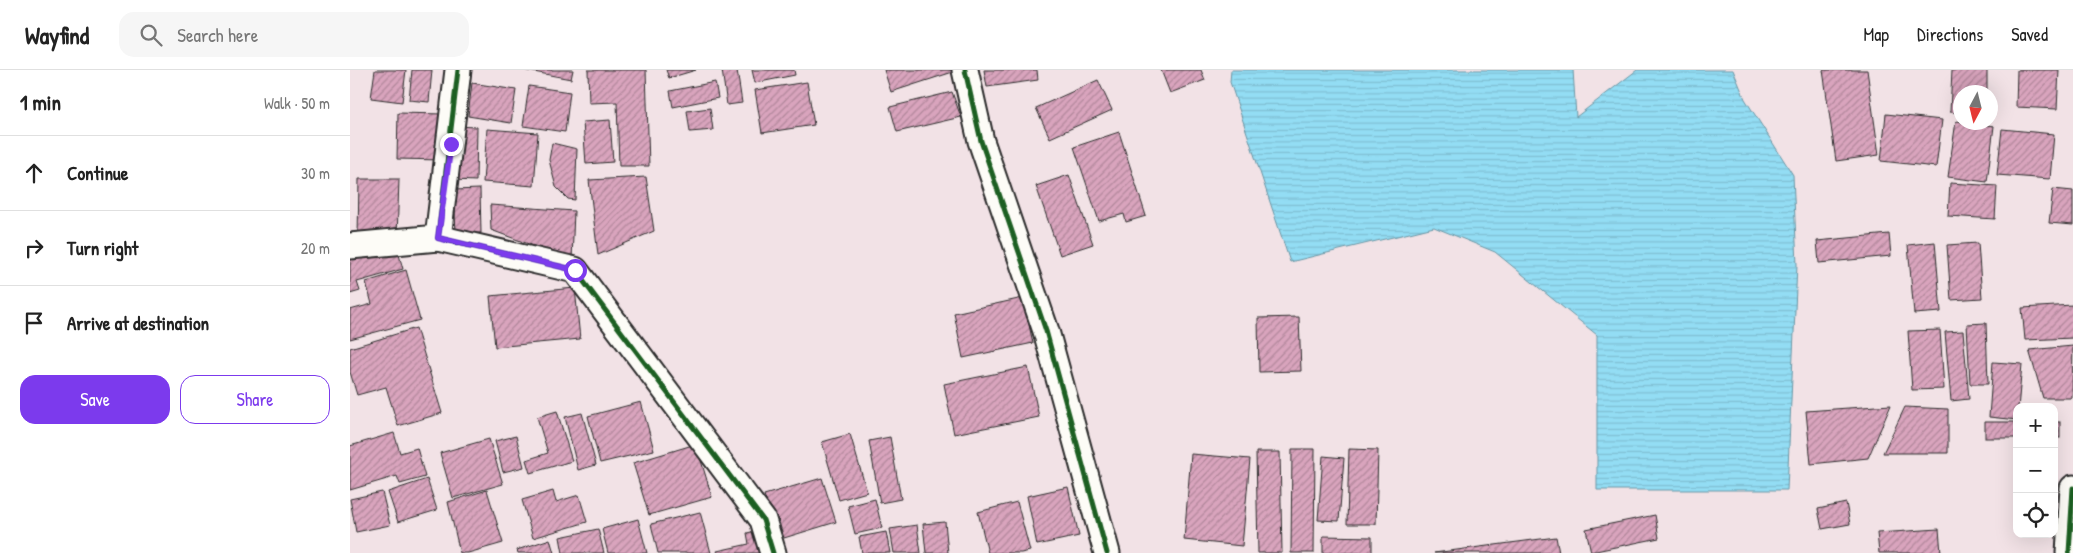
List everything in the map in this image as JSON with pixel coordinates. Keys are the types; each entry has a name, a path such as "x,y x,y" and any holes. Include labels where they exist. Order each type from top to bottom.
{"street":[{"path":"438,238 458,70"},
{"path":"965,70 981,141 1046,331 1107,553"},
{"path":"350,246 438,238 575,270 763,520 773,553"},
{"path":"2069,553 2073,488"}],"water":[{"path":"1231,70 1573,70 1576,117 1637,70 1733,70 1745,99 1793,175 1797,265 1787,490 1597,490 1597,335 1495,252 1434,227 1290,262 1230,82"}],"building":[{"path":"375,70 406,70 402,102 371,98"},
{"path":"412,70 432,70 429,102 409,100"},
{"path":"523,70 573,70 571,79"},
{"path":"588,70 646,70 649,166 619,166 617,102 589,103"},
{"path":"666,70 696,70 669,78"},
{"path":"722,70 737,70 742,103 727,105"},
{"path":"752,70 794,70 795,75 755,83"},
{"path":"884,70 959,70 891,92"},
{"path":"984,70 1037,70 1038,80 987,87"},
{"path":"1161,70 1201,70 1205,80 1170,93"},
{"path":"1823,70 1867,70 1879,155 1836,161"},
{"path":"1952,70 1987,70 1987,85 1953,85 1953,112 1950,112"},
{"path":"2017,70 2059,70 2057,109 2016,107"},
{"path":"1098,80 1112,110 1050,138 1036,108"},
{"path":"715,82 718,98 673,107 670,91"},
{"path":"807,82 814,125 762,133 755,90"},
{"path":"472,83 516,90 511,123 468,116"},
{"path":"529,86 570,92 565,132 523,126"},
{"path":"952,92 961,117 897,132 890,107"},
{"path":"710,108 713,130 690,132 687,111"},
{"path":"398,113 443,114 442,160 397,159"},
{"path":"1886,114 1942,120 1936,167 1881,161"},
{"path":"610,120 613,162 586,164 583,122"},
{"path":"454,126 477,127 476,181 453,180"},
{"path":"487,129 538,133 534,186 483,182"},
{"path":"2002,129 2054,134 2050,179 1997,175"},
{"path":"1955,130 1994,130 1987,182 1948,177"},
{"path":"1119,132 1146,216 1126,222 1124,214 1099,221 1074,147"},
{"path":"552,143 577,149 575,200 568,199 556,187 549,160"},
{"path":"1069,175 1093,244 1060,255 1036,186"},
{"path":"646,177 654,231 598,255 589,180"},
{"path":"359,179 399,179 397,238 358,237"},
{"path":"1950,183 1997,186 1995,219 1948,216"},
{"path":"480,189 481,233 456,234 454,190"},
{"path":"2053,189 2073,191 2073,225 2049,223"},
{"path":"490,205 574,211 572,260 491,230"},
{"path":"1889,234 1891,256 1819,263 1817,241"},
{"path":"1935,242 1941,312 1914,314 1908,245"},
{"path":"1978,243 1982,298 1951,300 1947,245"},
{"path":"396,244 403,269 357,282 360,291 350,294 350,248"},
{"path":"406,270 420,320 350,339 350,310 372,304 366,282"},
{"path":"575,288 580,339 495,347 490,296"},
{"path":"1023,298 1033,343 963,358 954,313"},
{"path":"2073,305 2073,338 2025,340 2022,308"},
{"path":"1299,317 1301,371 1259,372 1258,318"},
{"path":"1986,323 1988,384 1970,384 1967,324"},
{"path":"416,328 442,413 398,426 386,387 357,395 350,372 350,348"},
{"path":"1940,330 1944,389 1912,390 1908,331"},
{"path":"1963,331 1969,399 1951,401 1945,332"},
{"path":"2073,346 2072,398 2043,398 2029,350"},
{"path":"1993,362 2022,364 2019,403 2013,403 2013,420 1989,417"},
{"path":"1028,367 1039,417 954,434 944,384"},
{"path":"641,402 654,450 600,463 588,416"},
{"path":"1891,405 1868,458 1811,464 1806,411"},
{"path":"1905,407 1948,409 1948,453 1883,453"},
{"path":"557,411 572,461 530,473 526,460 548,453 537,417"},
{"path":"582,413 596,465 578,470 565,417"},
{"path":"1985,422 2013,422 2013,438 1985,438"},
{"path":"2058,422 2060,422 2060,438 2058,438"},
{"path":"394,433 400,453 417,448 425,477 400,484 397,476 350,490 350,446"},
{"path":"850,434 867,492 839,500 822,442"},
{"path":"516,436 524,467 503,472 495,441"},
{"path":"890,437 901,499 880,503 869,441"},
{"path":"489,439 503,484 453,498 440,453"},
{"path":"696,444 712,497 649,515 633,463"},
{"path":"1292,449 1315,449 1314,553 1291,553"},
{"path":"1349,449 1378,450 1376,524 1347,524"},
{"path":"1256,452 1280,452 1282,553 1258,553"},
{"path":"1191,454 1250,459 1242,546 1184,540"},
{"path":"1323,456 1344,458 1339,521 1318,520"},
{"path":"822,478 836,522 784,538 778,519 772,520 764,495"},
{"path":"427,479 437,510 398,522 388,492"},
{"path":"1068,487 1079,536 1037,545 1027,496"},
{"path":"487,490 503,543 468,553 460,553 448,502"},
{"path":"553,491 556,502 579,495 587,522 533,538 522,500"},
{"path":"382,492 390,525 356,532 350,499"},
{"path":"875,499 882,528 855,534 848,506"},
{"path":"1017,502 1030,551 1021,553 988,553 978,512"},
{"path":"1846,503 1850,524 1822,529 1818,509"},
{"path":"700,512 711,553 658,553 651,524"},
{"path":"1655,515 1659,538 1591,552 1586,529"},
{"path":"638,519 647,553 608,553 602,529"},
{"path":"945,522 948,553 926,553 923,524"},
{"path":"917,525 921,553 894,553 890,529"},
{"path":"598,529 604,553 563,553 560,537"},
{"path":"764,529 770,553 718,553 717,551 749,544 747,533"},
{"path":"1939,529 1941,553 1879,553 1877,533"},
{"path":"886,532 890,553 862,553 859,537"},
{"path":"1323,536 1372,537 1372,553 1323,553"},
{"path":"1556,537 1559,553 1434,553"},
{"path":"550,539 554,553 518,553 517,550"}],"cycle path":[{"path":"458,70 438,238 575,270 763,520 773,553"},
{"path":"965,70 981,141 1046,331 1107,553"},
{"path":"2069,553 2073,488"}],"route":[{"path":"451,144 438,238 575,270"}]}
